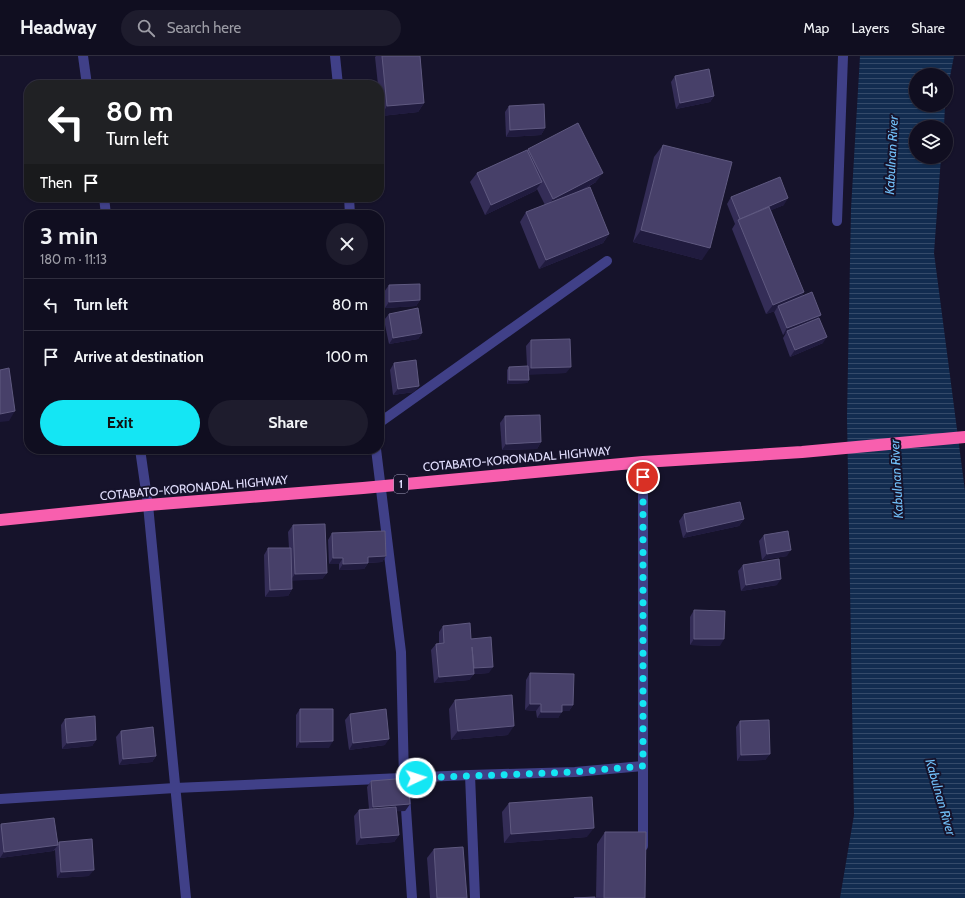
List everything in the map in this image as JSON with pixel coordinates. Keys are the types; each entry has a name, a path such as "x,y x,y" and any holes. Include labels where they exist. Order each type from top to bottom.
{"highway":[{"name":"COTABATO-KORONADAL HIGHWAY","path":"0,520 148,505 382,486 643,462 802,452 965,437"}],"street":[{"path":"83,56 86,80"},
{"path":"335,56 337,80"},
{"path":"837,221 843,56"},
{"path":"384,419 607,261"},
{"path":"141,454 148,505 186,898"},
{"path":"377,454 382,486 401,652 404,779 412,898"},
{"path":"643,462 643,859"},
{"path":"0,799 175,788 575,772 643,766"},
{"path":"470,775 475,898"}],"water":[{"name":"Kabulnan River","path":"860,56 954,56 952,68 909,68 909,112 945,112 944,120 909,120 909,164 940,164 934,253 965,491 965,898 840,898 854,815 847,417 851,209"}],"building":[{"path":"382,56 420,56 424,103 387,106"},
{"path":"709,69 714,96 680,103 675,76"},
{"path":"544,104 545,128 510,130 509,106"},
{"path":"578,123 603,173 553,199 528,149"},
{"path":"663,145 732,162 710,248 641,230"},
{"path":"527,150 542,182 491,205 477,173"},
{"path":"780,177 788,198 740,219 731,197"},
{"path":"590,187 609,234 546,260 526,212"},
{"path":"769,207 804,292 773,305 738,220"},
{"path":"420,284 420,300 389,302 389,285"},
{"path":"812,292 821,315 787,328 778,306"},
{"path":"418,308 422,333 393,338 389,314"},
{"path":"819,318 827,337 795,350 787,331"},
{"path":"570,339 571,367 531,368 531,340"},
{"path":"416,360 419,386 398,389 394,363"},
{"path":"528,366 529,380 509,380 509,367"},
{"path":"9,368 15,411 0,414 0,370"},
{"path":"540,415 541,442 506,444 505,416"},
{"path":"740,502 744,519 687,532 684,514"},
{"path":"325,524 327,573 295,574 293,525"},
{"path":"385,531 386,556 368,557 368,563 343,564 343,558 333,558 332,533"},
{"path":"788,531 791,550 767,554 764,535"},
{"path":"268,548 291,548 292,589 270,590"},
{"path":"779,559 781,579 746,585 743,565"},
{"path":"694,610 725,611 724,639 694,639"},
{"path":"470,623 471,639 491,637 493,667 474,668 472,647 474,674 439,677 436,644 444,643 443,626"},
{"path":"530,673 574,674 573,705 562,705 562,712 541,712 541,704 530,704"},
{"path":"512,695 514,726 458,731 455,700"},
{"path":"300,709 333,709 333,741 300,742"},
{"path":"386,709 389,739 353,743 350,714"},
{"path":"95,716 96,740 67,743 65,719"},
{"path":"769,720 770,754 741,755 740,721"},
{"path":"153,727 156,756 123,759 121,731"},
{"path":"408,778 410,804 373,807 371,781"},
{"path":"592,797 594,828 511,834 509,803"},
{"path":"396,807 399,835 361,838 359,810"},
{"path":"54,818 58,845 4,852 1,824"},
{"path":"605,832 646,832 645,898 604,898"},
{"path":"92,839 94,870 61,872 59,842"},
{"path":"463,847 467,898 437,898 434,849"},
{"path":"595,897 595,898 574,898"}],"route":[{"path":"416,778 575,772 643,766 643,477"}]}
